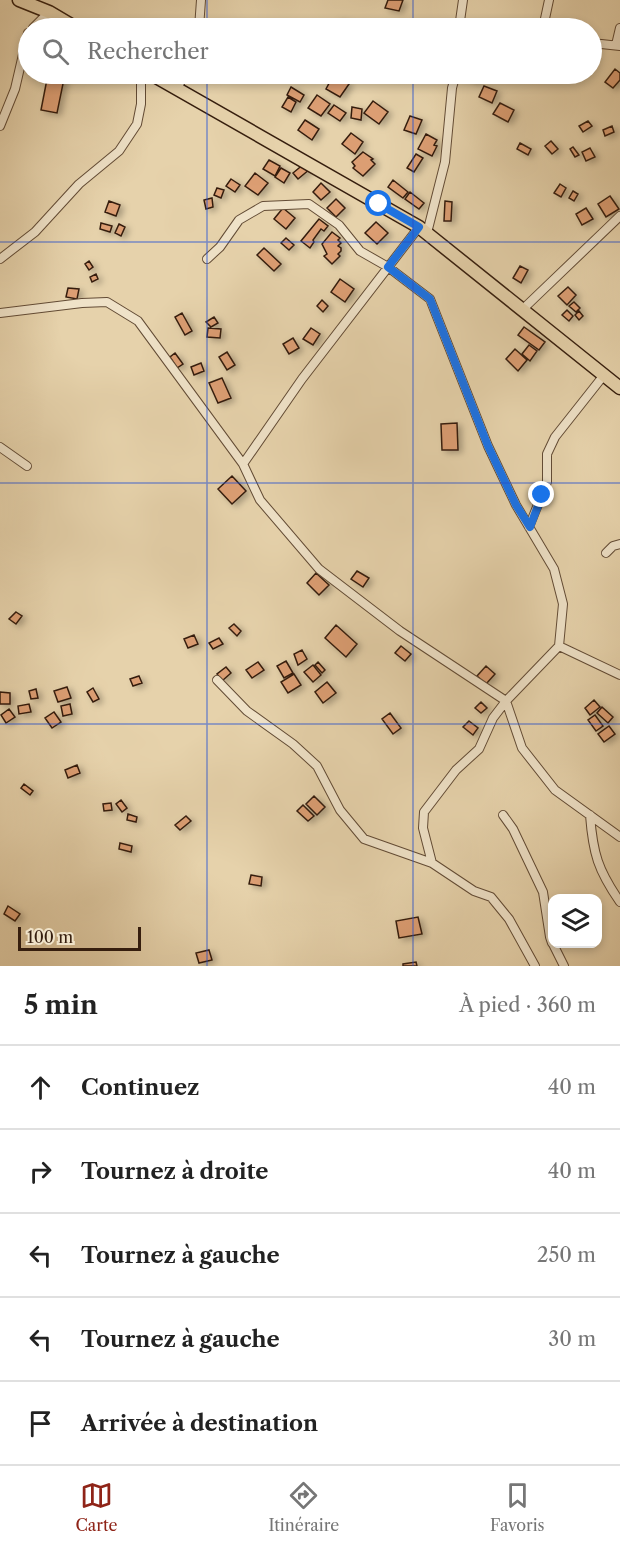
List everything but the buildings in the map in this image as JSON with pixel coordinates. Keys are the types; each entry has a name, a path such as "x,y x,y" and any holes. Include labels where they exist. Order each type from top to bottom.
{"main road":[{"path":"19,0 37,2 59,18"},
{"path":"170,84 423,230 620,388"}],"street":[{"path":"200,18 201,0"},
{"path":"460,18 463,0"},
{"path":"545,18 549,0"},
{"path":"43,18 49,12"},
{"path":"602,44 618,45 620,28"},
{"path":"0,126 18,76"},
{"path":"0,259 35,232 79,184 119,151 137,124 141,104 141,84"},
{"path":"177,88 179,84"},
{"path":"243,464 302,378 388,267 423,230 445,162 453,84"},
{"path":"207,259 220,247 239,220 263,206 309,204 339,225 360,251 388,267 430,299 488,446 516,505 554,569 562,604 559,646 506,701 493,718 479,749 456,770 424,812 423,828 432,863"},
{"path":"524,309 620,216"},
{"path":"0,314 107,302 138,321 243,464 260,500 319,569 400,631 506,701 522,748 555,790 620,837"},
{"path":"530,527 547,482 547,454 555,437 604,375"},
{"path":"0,447 27,466"},
{"path":"606,553 613,546 620,544"},
{"path":"559,646 620,675"},
{"path":"217,680 247,711 293,744 317,766 340,810 364,839 432,863 474,891 490,897 509,919 535,966"},
{"path":"503,815 513,829 543,892 548,924"},
{"path":"590,815 593,848 597,861 620,902"},
{"path":"555,948 564,966"}],"route":[{"path":"379,204 419,227 388,267 430,299 488,446 516,505 530,527 542,495"}]}
